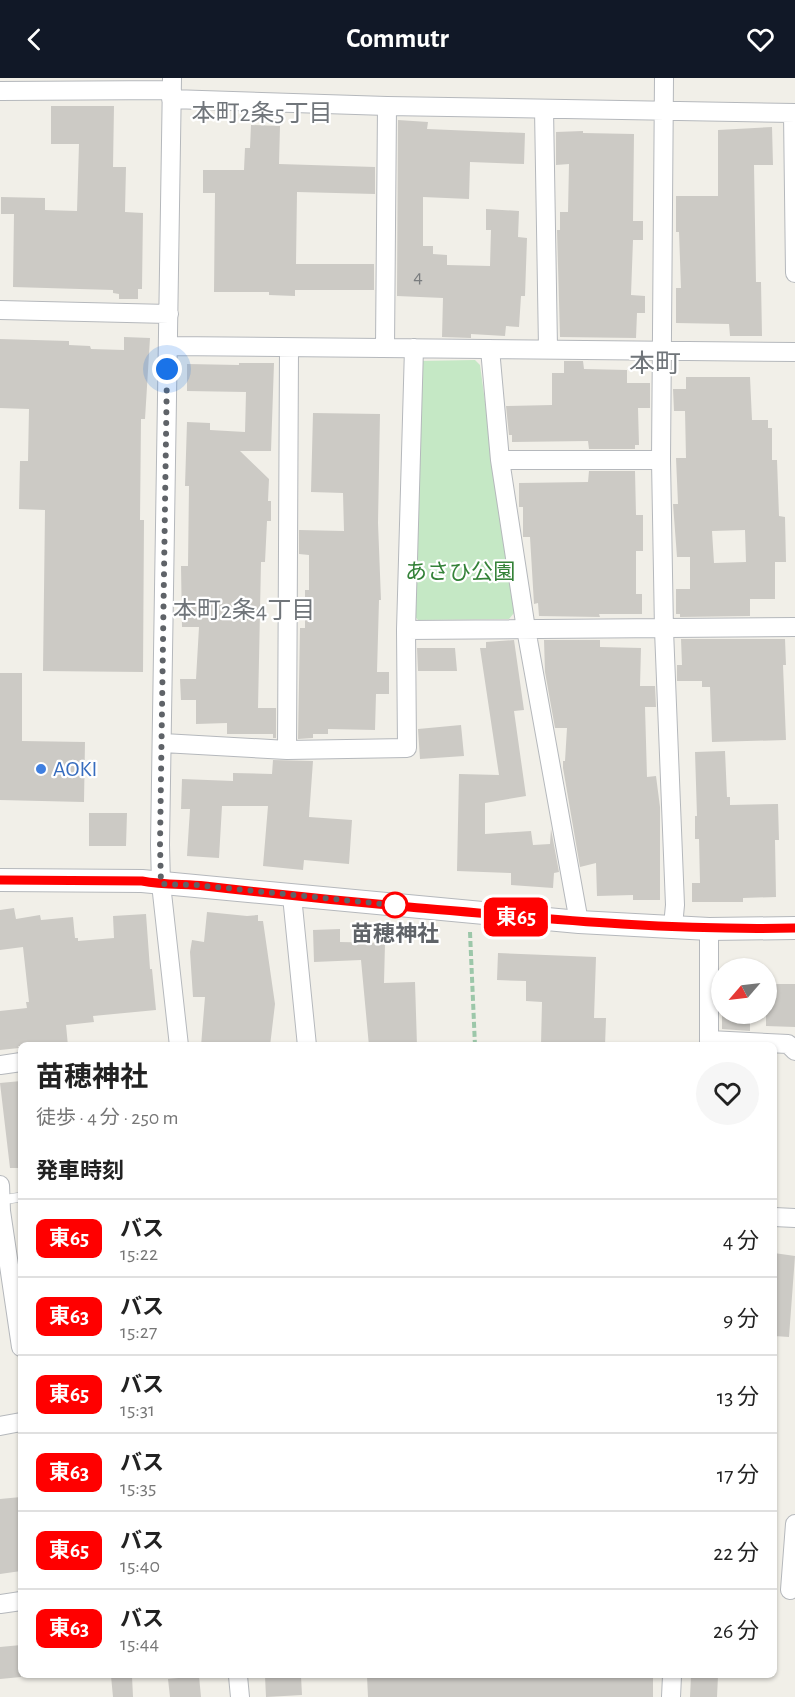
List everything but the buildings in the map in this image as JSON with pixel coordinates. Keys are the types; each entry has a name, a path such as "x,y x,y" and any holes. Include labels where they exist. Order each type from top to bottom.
{"street":[{"path":"664,78 661,460 664,630 675,905 673,926"},
{"path":"9,86 172,89 387,105 794,113 795,273"},
{"path":"172,89 160,845 173,1042"},
{"path":"385,348 387,105"},
{"path":"544,109 548,348"},
{"path":"0,310 168,314"},
{"path":"168,346 290,349 548,348 795,352"},
{"path":"163,743 287,750 407,748 406,630 414,348"},
{"path":"287,750 290,349"},
{"path":"490,349 500,460 526,629 579,922"},
{"path":"500,460 661,460"},
{"path":"406,630 664,630 795,627"},
{"path":"0,880 142,881 579,922 709,929 795,928"},
{"path":"292,896 307,1042"},
{"path":"709,929 709,1042"},
{"path":"777,1044 788,1044 795,1051"},
{"path":"0,1065 18,1062"},
{"path":"1,1202 18,1325"},
{"path":"777,1216 795,1213"},
{"path":"0,1426 18,1423"},
{"path":"786,1590 795,1524"},
{"path":"0,1604 18,1601"},
{"path":"238,1678 240,1697"},
{"path":"671,1697 672,1678"}],"lane":[{"path":"1,1202 18,1198"}],"path":[{"path":"470,928 475,1042"}],"green space":[{"name":"あさひ公園","path":"475,360 480,365 514,613 509,619 418,620 413,614 418,361"}],"bus line":[{"name":"東65","path":"0,880 142,881 579,922 724,929 795,928"}],"place":[{"name":"AOKI","path":"41,769"},
{"name":"苗穂神社","path":"395,905"}],"district":[{"name":"本町2条5丁目","path":"262,114"},
{"name":"本町","path":"655,364"},
{"name":"本町2条4丁目","path":"244,611"}],"route":[{"path":"167,369 161,884 196,885 402,906 395,905"}]}
